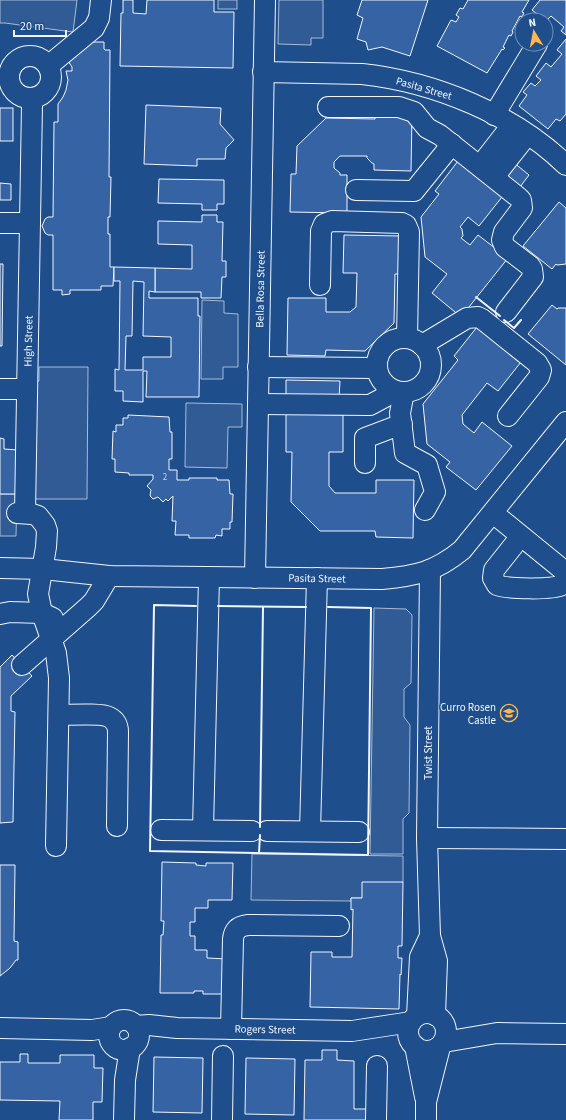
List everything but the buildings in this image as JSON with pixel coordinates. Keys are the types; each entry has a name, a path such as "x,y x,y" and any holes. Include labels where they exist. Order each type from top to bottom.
{"street":[{"path":"48,66 94,28 100,18 101,0"},
{"name":"Bella Rosa Street","path":"255,578 264,0"},
{"path":"494,115 533,52"},
{"path":"27,56 39,58 48,66 52,76 50,86 44,94 39,97 29,99 17,95 4,79 12,67 21,58 27,56"},
{"name":"Pasita Street","path":"263,72 362,74 398,80 444,92 469,102 520,130 542,145 566,165"},
{"name":"High Street","path":"29,99 32,105 27,389 21,513 38,516 45,525 47,531 43,570 38,594 42,613 56,653 59,678 56,846"},
{"path":"328,107 399,107 414,112 427,128 452,144 518,197 522,204 520,212 502,236 503,243 530,266 534,273 531,281 506,312"},
{"path":"487,172 520,130"},
{"path":"356,190 414,191 452,144"},
{"path":"320,285 321,232 324,224 332,221 402,223 406,225 408,232 415,341 429,355 431,362 430,370 428,377 418,388 411,391 400,391 389,388 379,376 377,368 378,356 385,345 397,338 415,341 467,318 478,317 537,363 541,370 539,378 508,416"},
{"path":"0,223 30,223"},
{"path":"258,367 377,368"},
{"path":"0,389 27,389"},
{"path":"258,404 370,405 400,391"},
{"path":"400,391 400,413 405,453 427,465 434,487 434,495 425,510"},
{"name":"Pasita Street","path":"0,568 109,576 382,579 404,577 430,570 444,563 462,550 566,422"},
{"path":"365,463 365,438 402,424"},
{"path":"493,513 521,536"},
{"name":"Twist Street","path":"426,1111 422,1027 437,961 430,936 427,838 430,570"},
{"path":"22,665 94,601 109,576"},
{"path":"203,830 209,577"},
{"path":"310,831 317,578"},
{"path":"0,614 10,612 42,613 68,625"},
{"path":"59,715 106,716 114,720 116,723 118,732 117,826"},
{"path":"161,830 359,832"},
{"path":"427,838 566,839"},
{"path":"231,1029 232,939 235,932 239,928 248,925 339,926"},
{"path":"0,1028 92,1030 111,1027 109,1037 111,1042 131,1040 125,1080 124,1120"},
{"name":"Twist Street","path":"422,1027 447,1031 442,1045 426,1111"},
{"name":"Rogers Street","path":"131,1040 177,1028 352,1031 422,1027 497,1033 566,1034"},
{"name":"Rogers Street","path":"422,1027 424,1051 430,1051 442,1045 497,1033"},
{"path":"222,1120 223,1056"},
{"path":"376,1120 377,1066"}],"shaded area":[{"path":"0,0 77,0 73,32 0,23"},
{"path":"218,0 237,0 237,9 218,9"},
{"path":"279,0 323,0 323,38 311,38 311,45 278,44"},
{"path":"202,300 224,301 224,313 238,314 238,367 223,367 223,379 201,379"},
{"path":"39,367 88,367 87,499 35,499 36,381 39,381"},
{"path":"186,403 242,404 242,427 228,427 227,468 185,467"},
{"path":"0,494 17,494 16,536 0,536"},
{"path":"374,608 406,609 412,615 411,683 404,689 404,717 410,725 409,813 403,819 403,854 370,854"},
{"path":"252,854 403,856 403,882 362,898 351,898 351,901 251,900"}],"wall":[{"path":"476,297 500,316"},
{"path":"504,320 514,328 521,320"},
{"path":"196,606 154,605 150,851 368,855 371,608 328,607"},
{"path":"218,606 306,607"},
{"path":"260,827 263,607"},
{"path":"259,853 260,835"}],"place":[{"name":"Curro Rosen Castle","path":"509,713"}]}
